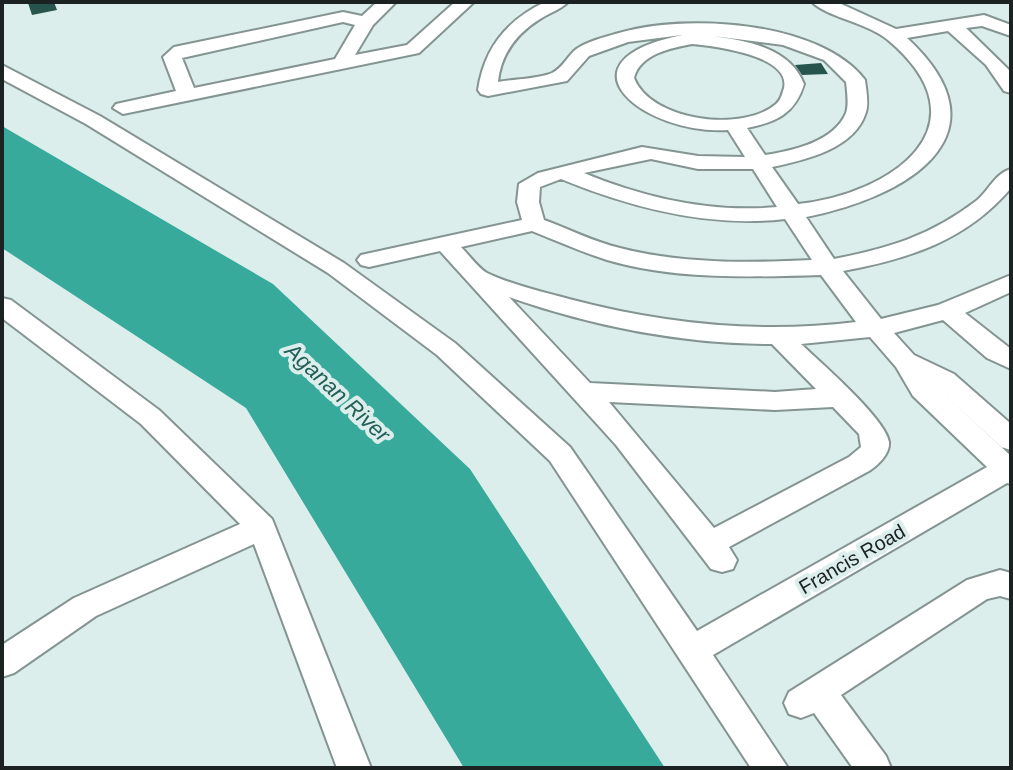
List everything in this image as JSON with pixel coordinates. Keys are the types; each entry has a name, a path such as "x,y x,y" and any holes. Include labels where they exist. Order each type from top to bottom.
{"street":[{"path":"341,64 366,22 387,2"},
{"path":"123,108 413,49 465,2"},
{"path":"534,224 528,202 530,184 650,153 704,163 759,163 796,156 826,144 847,128 858,109 859,90 850,71 821,45 780,26 713,12 646,15 606,27 576,44 564,60 560,77 488,90 489,69 496,49 531,16 559,2"},
{"path":"564,173 602,190 670,207 743,214 791,212 844,202 887,185 919,164 937,139 943,112 937,86 920,60 892,35 850,8 821,2"},
{"path":"187,95 173,64 172,57 180,51 338,9 366,22"},
{"path":"646,15 669,42"},
{"path":"892,35 989,21 1011,31"},
{"path":"953,26 1004,73 1011,87"},
{"path":"704,40 741,44 779,63 791,75 794,88 790,101 778,112 759,120 734,124 683,121 660,113 630,91 625,79 627,67 636,56 669,42 704,40"},
{"path":"2,71 93,120 316,255 446,349 560,454 771,768"},
{"path":"734,124 828,267 874,327 905,361 945,380 1010,463"},
{"path":"369,260 534,224 613,254 660,263 748,270 828,267 895,254 931,239 985,205 1011,175"},
{"path":"446,244 585,392 717,551 872,456 876,437 779,336"},
{"path":"479,278 534,299 620,322 672,330 779,336 874,327 947,310 1011,283"},
{"path":"2,306 150,417 262,527 354,768"},
{"path":"947,310 996,352 1011,360"},
{"path":"585,392 775,401 839,397"},
{"name":"Francis Road","path":"693,650 1010,463"},
{"path":"2,663 85,607 262,527"},
{"path":"874,768 810,697 978,589 1000,583 1011,586"}],"water":[{"name":"Aganan River","path":"2,126 273,284 470,469 665,768 464,768 246,408 2,248"}],"building":[{"path":"54,2 57,10 32,15 28,3"},
{"path":"821,63 828,74 802,75 795,65"}]}
